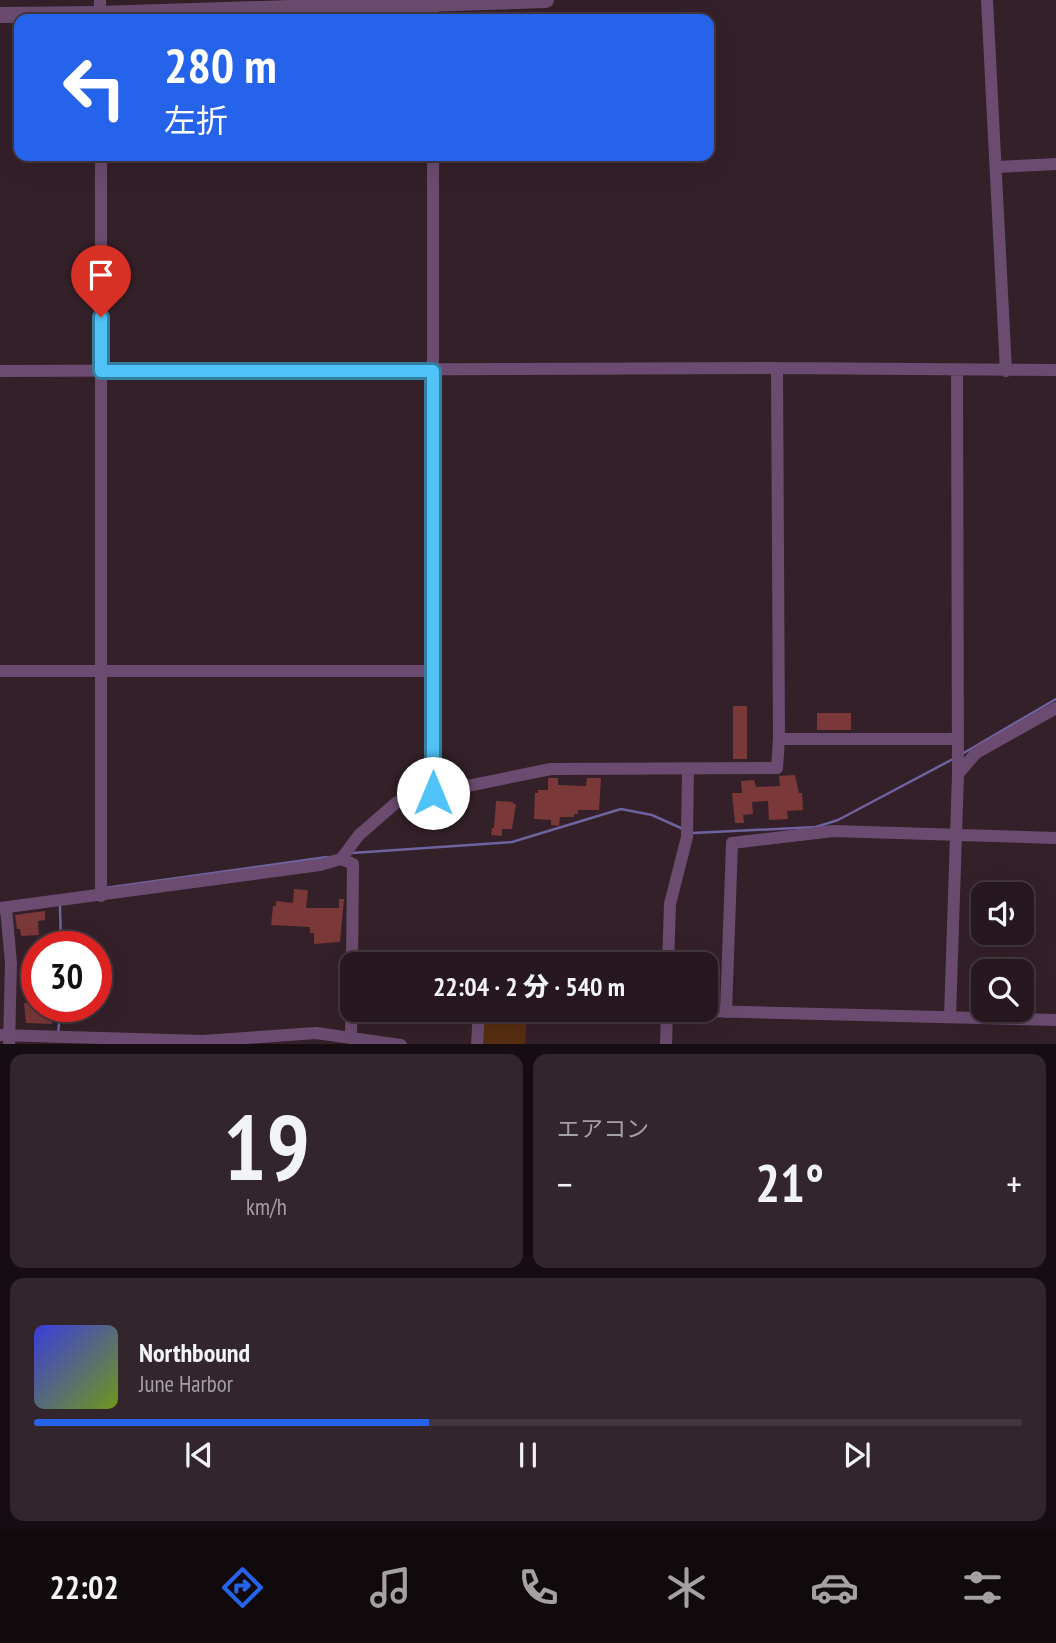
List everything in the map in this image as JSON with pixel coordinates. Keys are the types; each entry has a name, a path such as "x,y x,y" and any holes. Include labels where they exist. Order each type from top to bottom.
{"street":[{"path":"25,14 432,8 546,0"},
{"path":"987,0 1006,370"},
{"path":"101,161 101,890"},
{"path":"433,161 433,793"},
{"path":"996,167 1056,164"},
{"path":"0,371 778,368 1056,370"},
{"path":"341,859 359,835 397,802 433,793 551,769 777,768 778,368"},
{"path":"950,1017 958,774 957,371"},
{"path":"0,671 433,671"},
{"path":"958,774 976,752 1056,708"},
{"path":"779,738 958,749"},
{"path":"668,952 670,904 687,832 688,769"},
{"path":"726,1012 732,843 833,831 1056,838"},
{"path":"352,952 353,864 341,859 251,876 101,890 60,900 3,908 11,963 6,1038 203,1041 298,1033 395,1044"},
{"path":"718,1012 1056,1020"},
{"path":"351,1022 351,1037"},
{"path":"477,1044 478,1022"},
{"path":"666,1044 667,1022"}],"shaded area":[{"path":"483,1022 526,1022 525,1044 483,1043"}],"building":[{"path":"733,706 747,706 747,759 733,759"},
{"path":"817,713 851,713 851,730 817,730"},
{"path":"795,775 799,793 802,793 803,810 787,811 788,819 769,820 768,801 752,802 753,814 743,815 744,823 735,823 732,793 742,793 741,781 754,780 756,787 780,786 779,776"},
{"path":"548,778 558,778 558,785 586,786 587,778 601,778 599,810 578,810 574,817 560,817 559,826 551,825 551,820 534,819 535,793 538,793 538,790 548,790"},
{"path":"496,801 516,804 512,829 502,829 502,836 491,835"},
{"path":"294,889 308,890 306,908 339,908 339,899 344,899 340,942 314,944 314,933 310,933 310,927 271,925 276,901 293,903"},
{"path":"45,911 45,920 38,921 39,931 21,931 21,936 15,915"},
{"path":"52,1022 52,1024 26,1023"}],"waterway":[{"path":"962,754 1056,699"},
{"path":"693,833 816,827 838,820 953,759"},
{"path":"352,853 512,842 621,809 652,815 683,829"},
{"path":"105,888 327,857"},
{"path":"60,905 61,931"},
{"path":"58,1034 59,1022"}],"route":[{"path":"101,317 101,371 433,371 433,793"}]}
